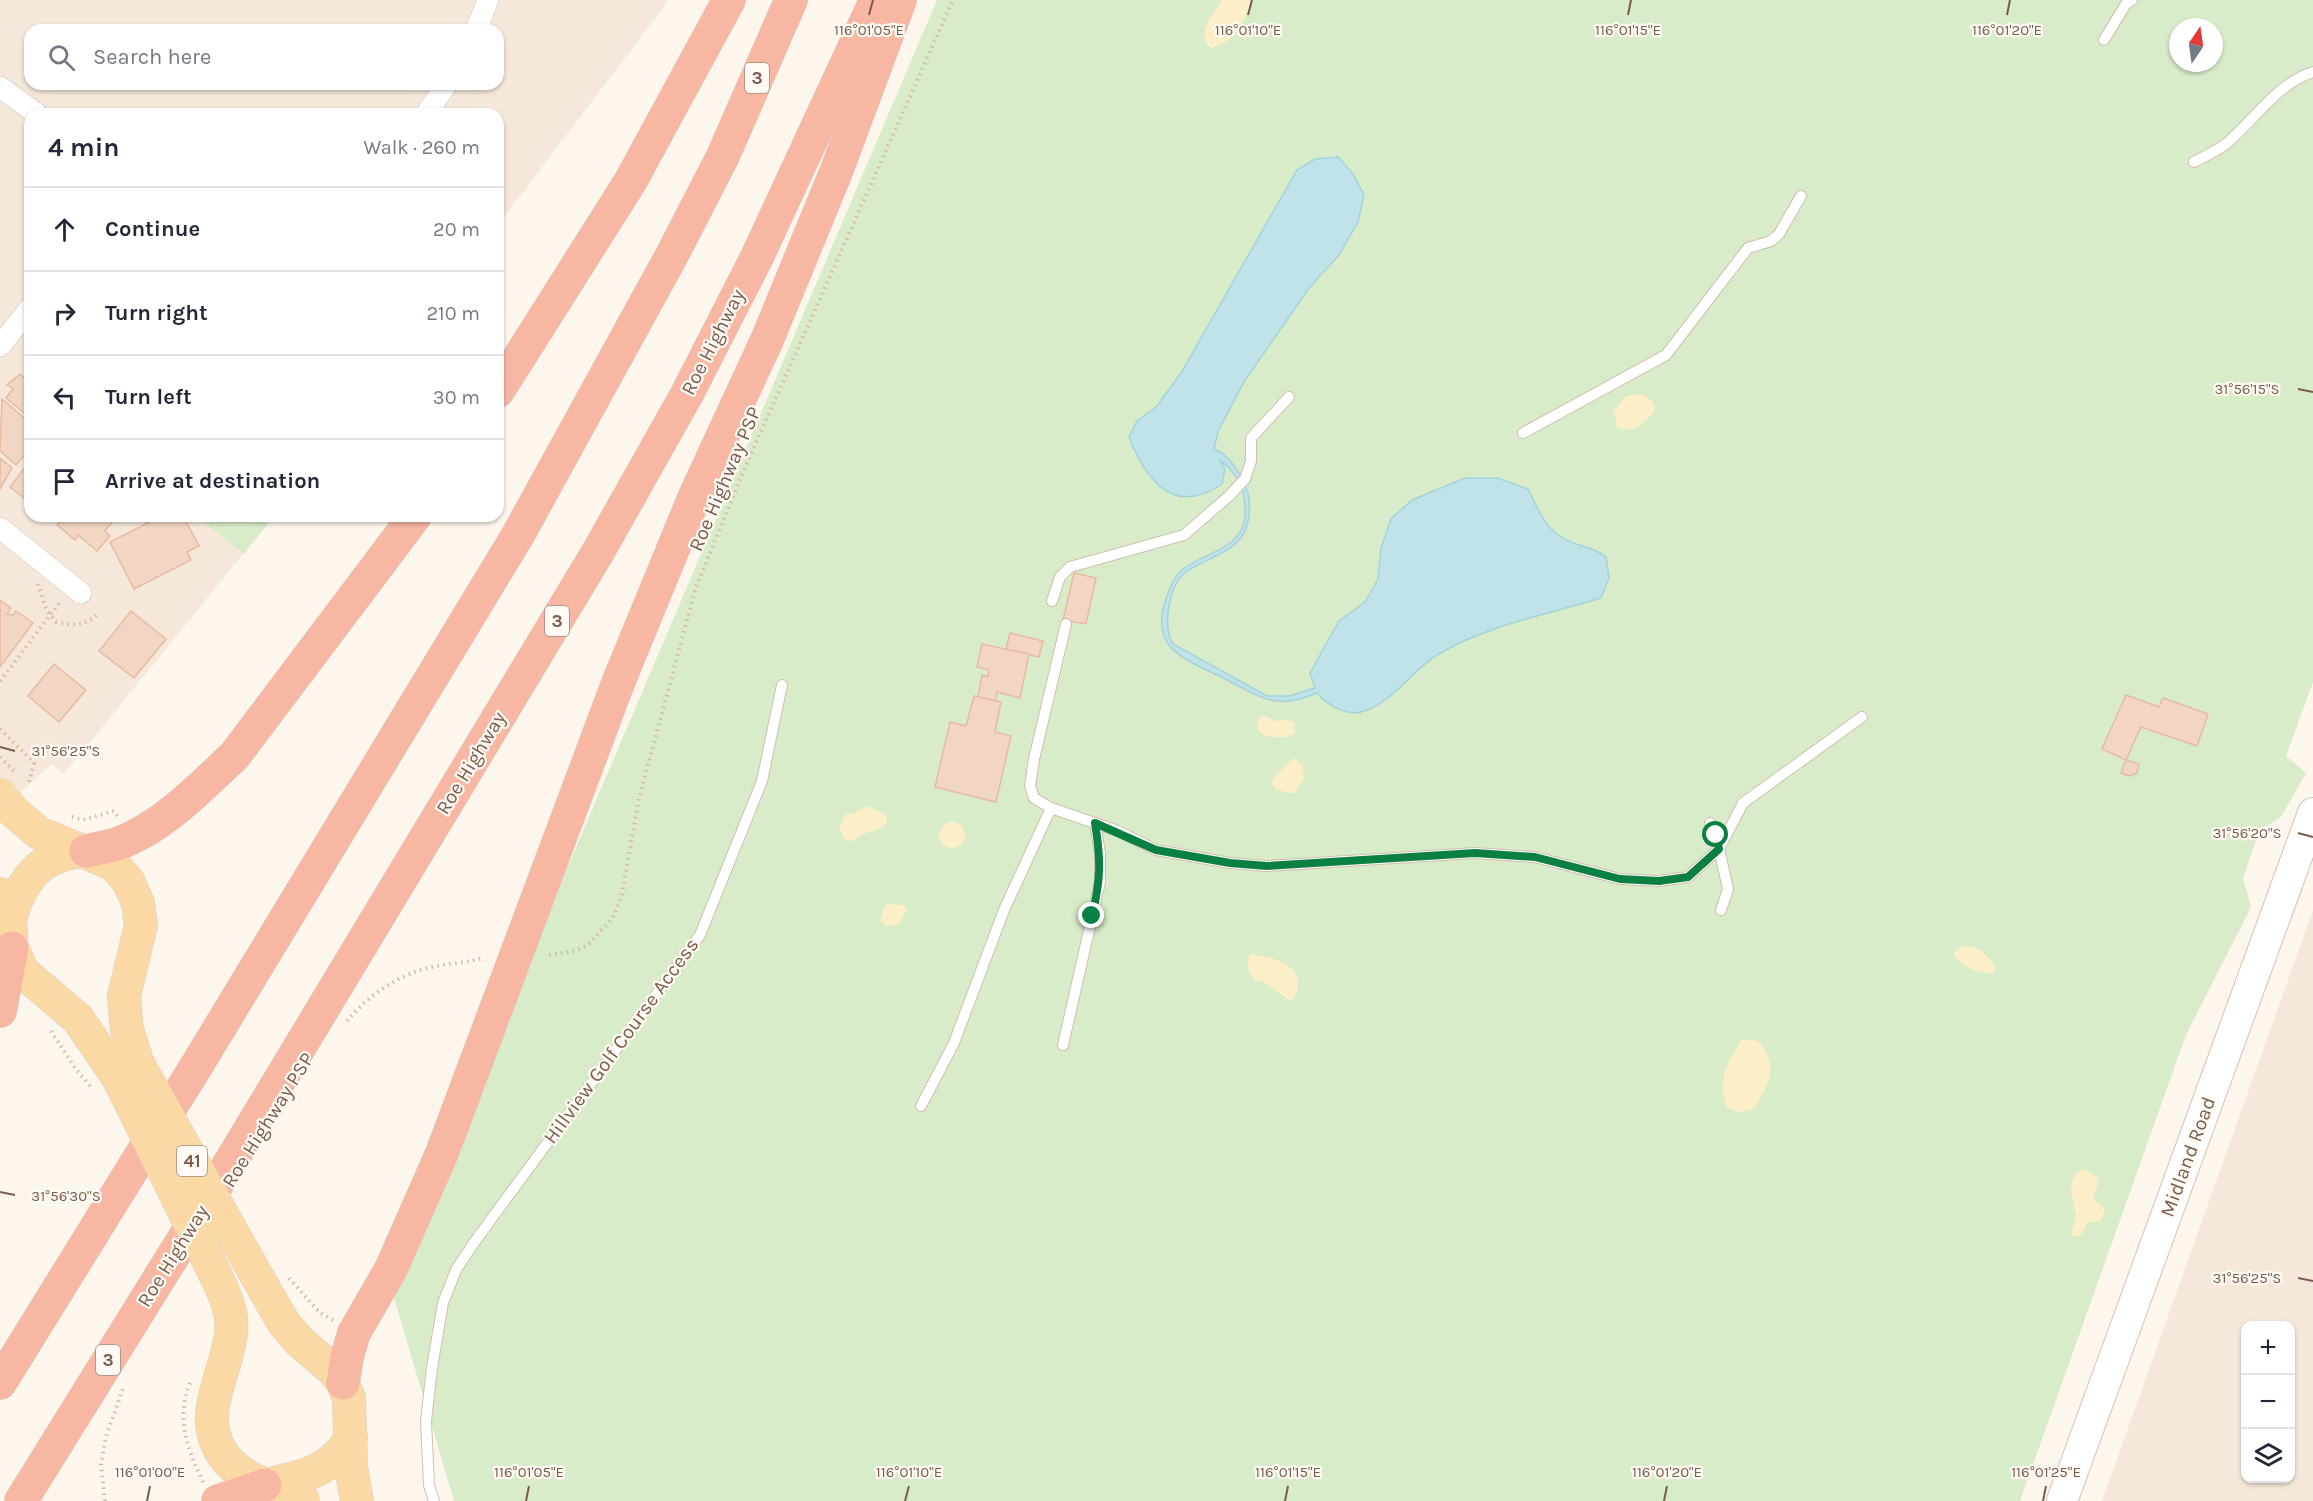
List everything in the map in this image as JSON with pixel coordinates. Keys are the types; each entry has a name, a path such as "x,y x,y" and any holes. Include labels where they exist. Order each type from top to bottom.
{"highway":[{"path":"504,382 630,182 729,0"},
{"name":"3","path":"0,1383 200,1060 518,535 672,255 723,156 792,0"},
{"name":"Roe Highway","path":"21,1501 196,1218 598,552 687,394 757,257 876,0"},
{"path":"343,1383 346,1357 354,1333 391,1269 442,1153 598,733 694,498 767,340 836,172 900,0"},
{"path":"86,851 118,843 155,824 235,755 410,522"},
{"path":"0,1011 7,921"},
{"path":"218,1501 265,1485"}],"main road":[{"name":"41","path":"14,791 14,812 39,833 113,864 128,881 138,903 141,925 124,996 127,1030 118,1079 229,1305 231,1324 227,1357 211,1409 214,1435 224,1456 243,1474 303,1501"},
{"name":"Midland Road","path":"2062,1501 2313,813"},
{"path":"7,921 15,898 28,877 47,861 70,852 86,851"},
{"name":"41","path":"7,921 24,972 78,1019 118,1079 246,1257 283,1322 299,1341 333,1370 343,1383 349,1398 351,1467 357,1501"},
{"path":"265,1485 298,1478 321,1468 340,1457 351,1438"}],"street":[{"path":"478,24 488,0"},
{"path":"0,87 28,108"},
{"path":"430,108 443,90"},
{"path":"0,346 24,316"},
{"path":"0,528 77,589"}],"lane":[{"path":"2104,40 2126,4 2132,0"},
{"path":"2194,162 2225,144 2268,103 2303,75 2313,72"},
{"path":"1523,433 1666,355 1748,248 1771,241 1779,234 1801,196"},
{"path":"1052,601 1060,577 1070,567 1170,541 1196,526 1245,479 1251,461 1251,438 1289,397"},
{"path":"1066,624 1030,786 1034,798 1051,808 1095,823 1156,850 1230,863 1267,866 1475,853 1535,857 1620,879 1659,881 1688,877 1719,849 1743,803 1862,717"},
{"name":"Hillview Golf Course Access","path":"434,1501 429,1485 426,1421 443,1303 456,1270 472,1244 700,935 762,781 782,685"},
{"path":"921,1106 954,1043 1004,910 1051,808"},
{"path":"1063,1045 1100,882 1100,853 1095,823"},
{"path":"1710,823 1716,835 1728,889 1721,910"}],"path":[{"name":"Roe Highway PSP","path":"549,955 575,951 587,946 612,919 621,900 639,798 696,587 737,485 953,0"},
{"path":"34,577 50,615 56,622 79,625 90,623 99,613"},
{"path":"0,681 50,615 77,589"},
{"path":"0,729 34,763 14,791"},
{"path":"342,1029 349,1019 376,994 402,976 435,966 482,958"},
{"path":"49,1028 75,1068 118,1079"},
{"path":"105,1501 101,1465 106,1437 128,1375"}],"shaded area":[{"path":"0,0 669,0 504,217 504,108 24,108 24,522 269,522 64,774 52,764 0,810"},
{"path":"2313,910 2313,1501 2102,1501"}],"green space":[{"path":"937,0 2313,0 2313,682 2286,756 2306,773 2281,817 2259,831 2243,878 2251,907 2186,1035 2020,1501 454,1501 390,1284"},
{"path":"204,522 269,522 244,554"}],"sand":[{"path":"1222,0 1252,0 1242,23 1232,37 1210,48 1204,36 1205,30"},
{"path":"1636,394 1644,395 1654,403 1654,412 1638,426 1628,429 1617,428 1614,411 1625,397"},
{"path":"1266,716 1276,722 1282,719 1294,722 1295,733 1277,738 1259,732 1257,723 1260,717"},
{"path":"1293,758 1303,765 1304,779 1295,793 1274,788 1272,780"},
{"path":"867,806 886,814 887,822 879,829 858,837 855,841 845,840 839,827 846,814 852,814"},
{"path":"952,822 961,826 965,835 961,844 952,848 943,844 939,835 943,826"},
{"path":"888,904 904,905 907,909 899,925 887,926 880,920 884,907"},
{"path":"1962,946 1973,947 1985,954 1995,967 1994,973 1977,971 1961,963 1953,954"},
{"path":"1250,954 1281,962 1295,973 1298,981 1297,991 1292,1002 1262,981 1254,980 1247,965"},
{"path":"1756,1039 1768,1056 1770,1073 1768,1082 1754,1109 1739,1112 1726,1107 1723,1087 1725,1071 1742,1040"},
{"path":"2080,1170 2087,1170 2097,1178 2098,1185 2093,1199 2105,1209 2101,1221 2088,1222 2082,1234 2077,1237 2072,1235 2076,1216 2071,1186 2075,1175"}],"water":[{"path":"1338,157 1353,174 1364,195 1358,222 1339,255 1309,288 1244,382 1218,431 1214,449 1232,463 1247,490 1249,514 1247,527 1242,537 1226,551 1196,566 1180,578 1169,606 1168,627 1173,644 1267,696 1289,696 1315,688 1310,673 1339,621 1365,602 1378,579 1381,548 1391,519 1412,500 1465,478 1497,478 1528,489 1546,522 1558,535 1606,557 1609,578 1601,598 1497,628 1456,645 1427,662 1382,702 1355,713 1337,708 1317,693 1291,701 1261,697 1187,660 1168,644 1163,633 1162,619 1165,602 1173,582 1186,567 1230,543 1238,535 1243,526 1244,497 1235,476 1219,460 1225,469 1222,484 1205,493 1190,497 1176,495 1164,489 1144,468 1129,437 1137,421 1156,407 1181,373 1297,170 1315,159"}],"building":[{"path":"20,374 24,378 24,413 6,398 13,389 7,385"},
{"path":"2,399 24,418 24,456 16,465 0,451"},
{"path":"0,458 12,468 0,489"},
{"path":"24,469 24,498 10,487"},
{"path":"59,522 112,522 105,531 110,536 97,551 78,535 75,540 57,525"},
{"path":"149,522 186,522 199,546 187,552 191,560 134,589 110,542"},
{"path":"1074,573 1096,578 1086,624 1063,620"},
{"path":"0,600 11,608 7,614 13,615 16,611 33,623 0,667"},
{"path":"131,611 166,639 134,678 99,651"},
{"path":"1010,633 1043,641 1039,657 1006,649"},
{"path":"982,644 1029,654 1020,698 997,692 995,701 978,697 982,675 988,677 989,670 977,667"},
{"path":"54,664 86,690 59,722 28,696"},
{"path":"2126,695 2159,707 2163,698 2208,714 2197,746 2141,727 2126,760 2102,749"},
{"path":"974,696 1001,702 995,732 1011,736 996,802 935,787 950,722 966,726"},
{"path":"2126,760 2139,764 2137,773 2129,776 2121,773"}],"route":[{"path":"1092,916 1100,882 1100,853 1095,823 1118,831 1156,850 1230,863 1267,866 1475,853 1535,857 1620,879 1659,881 1688,877 1719,849 1716,835"}]}
